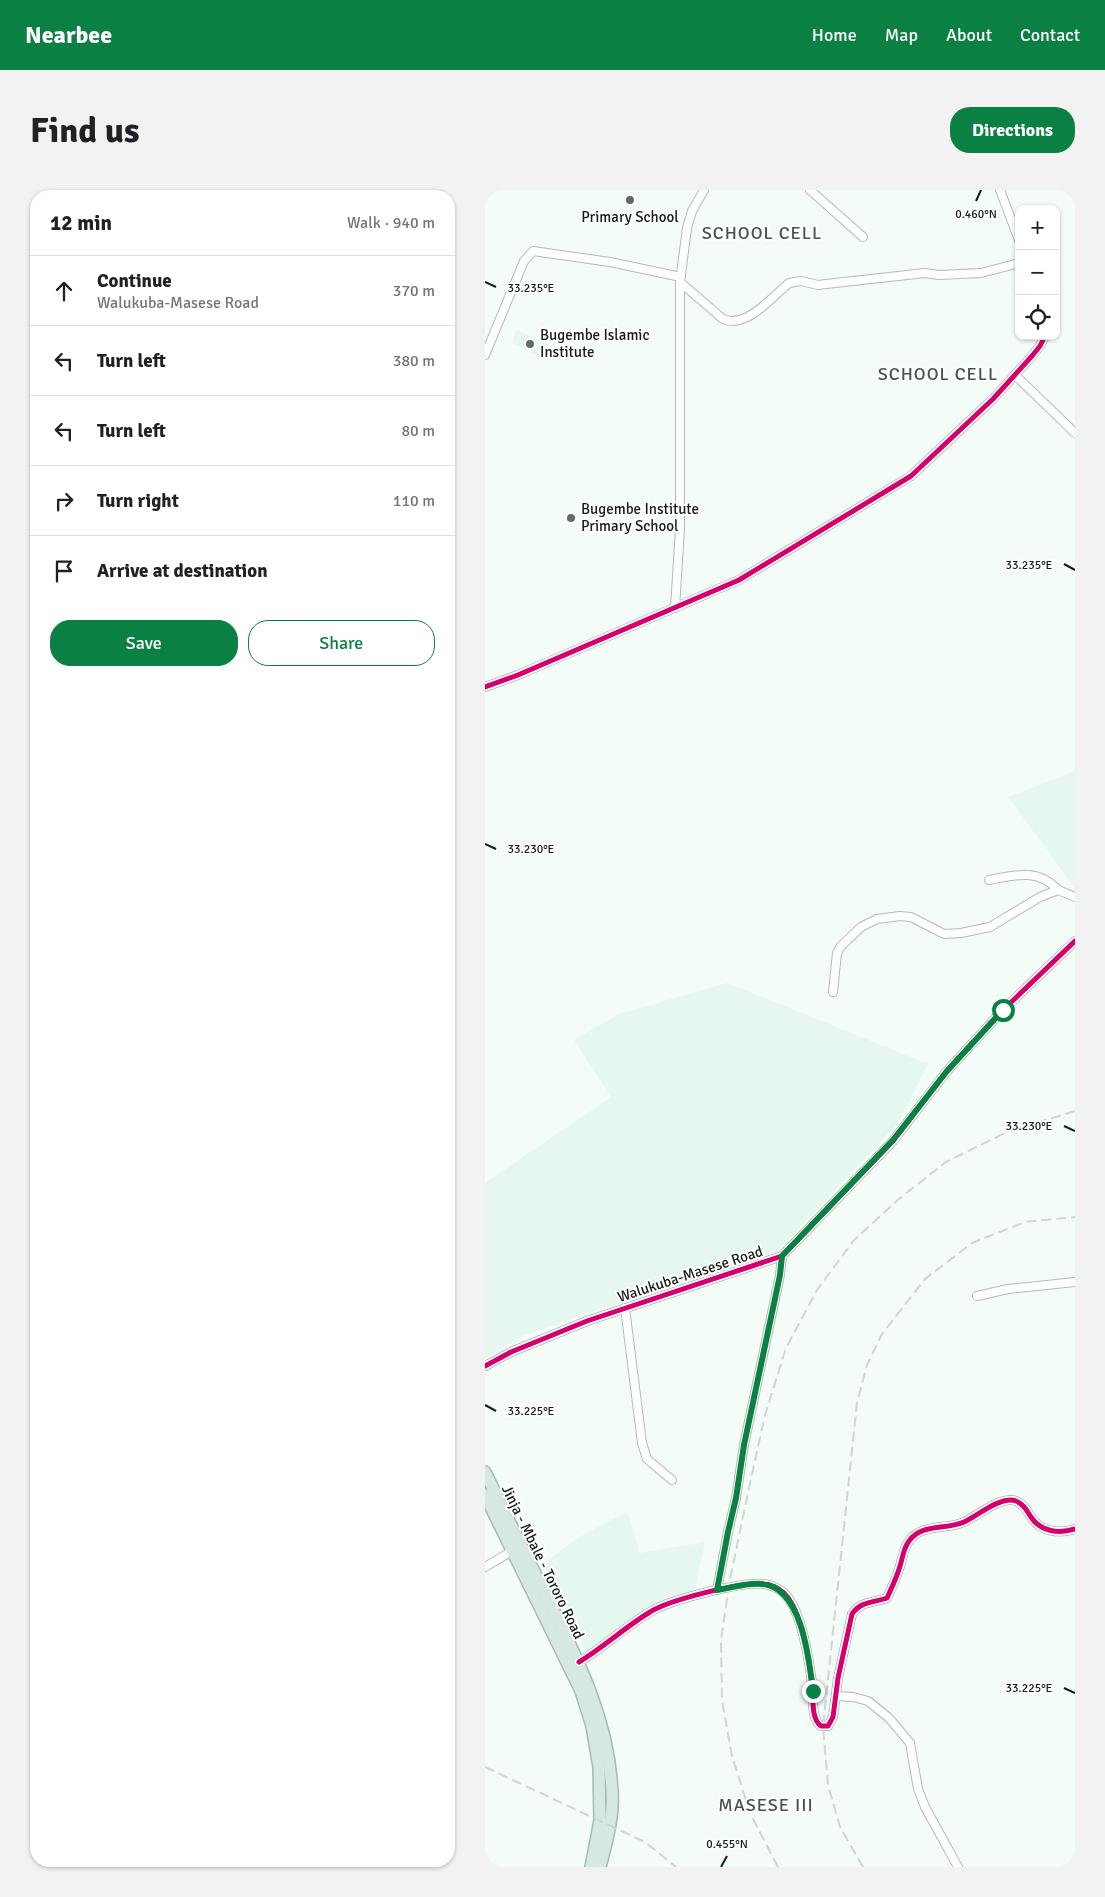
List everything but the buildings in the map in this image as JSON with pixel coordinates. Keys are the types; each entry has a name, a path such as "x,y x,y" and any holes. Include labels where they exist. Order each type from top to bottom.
{"highway":[{"name":"Jinja - Mbale - Tororo Road","path":"485,1472 579,1662 602,1726 613,1794 610,1825 600,1867"},
{"name":"Jinja - Mbale - Tororo Road","path":"485,1495 581,1691 592,1726 599,1767 600,1820 591,1867"}],"street":[{"path":"675,608 681,530 680,280 687,228 692,211 704,190"},
{"path":"810,190 863,237"},
{"path":"1000,190 1015,229"},
{"path":"485,355 524,261 533,251 610,262 680,280 723,319 730,322 748,318 789,283 794,281 801,280 818,285 911,274 951,275 981,273 1015,264"},
{"path":"485,687 518,675 739,580 911,476 993,399 1040,346 1043,340"},
{"path":"1015,375 1075,433"},
{"path":"989,880 1017,874 1033,875 1051,882 1058,890 1075,897"},
{"path":"833,992 837,953 841,946 861,927 877,919 899,916 911,917 944,934 961,933 990,927 1040,897 1058,890"},
{"name":"Walukuba-Masese Road","path":"485,1366 538,1340 625,1308 782,1256 893,1140 959,1057 1003,1010 1075,941"},
{"path":"717,1590 736,1498 744,1445 780,1275 782,1256"},
{"path":"977,1296 1008,1289 1075,1282"},
{"path":"625,1308 633,1382 644,1451 647,1459 672,1480"},
{"path":"579,1662 596,1652 652,1611 673,1602 717,1590 752,1584 775,1587 785,1594 792,1603 803,1636 813,1691 814,1718 821,1726 825,1726 830,1724 852,1614 856,1608 865,1603 887,1598 901,1565 904,1548 909,1539 919,1531 963,1522 988,1507 1011,1500 1018,1501 1038,1526 1045,1530 1057,1532 1075,1529"},
{"path":"485,1567 512,1551"},
{"path":"836,1696 853,1697 868,1701 902,1731 910,1743 918,1789 925,1807 958,1867"}],"shaded area":[{"name":"Bugembe Islamic Institute","path":"517,330 548,344 542,357 511,343"},
{"path":"1075,771 1075,888 1008,797"},
{"path":"727,983 928,1064 899,1122 777,1252 656,1290 523,1336 485,1358 485,1183 611,1097 574,1040 619,1014"},
{"path":"627,1512 640,1553 705,1542 694,1592 666,1597 629,1620 586,1651 543,1564 581,1536"}],"railway":[{"path":"778,1867 750,1813 732,1756 722,1701 721,1640 730,1579 765,1415 786,1348 817,1290 854,1240 900,1198 946,1162 1007,1132 1075,1111"},
{"path":"863,1867 840,1827 828,1785 823,1727 857,1403 867,1365 882,1334 925,1279 972,1243 1025,1222 1075,1217"},
{"path":"485,1767 645,1842 676,1867"}],"cycle path":[{"path":"485,687 518,675 739,580 911,476 993,399 1032,356 1043,340"},
{"path":"485,1366 511,1352 587,1321 782,1256 893,1141 947,1071 1003,1010 1075,941"},
{"path":"579,1662 659,1607 724,1588 754,1584 770,1585 784,1593 800,1622 809,1661 815,1718 821,1726 828,1726 833,1717 838,1678 852,1614 863,1605 887,1598 905,1547 914,1535 928,1529 964,1522 997,1503 1010,1500 1021,1504 1035,1522 1045,1529 1057,1531 1075,1529"}],"place":[{"name":"Primary School","path":"630,200"},
{"name":"Bugembe Islamic Institute","path":"530,344"},
{"name":"Bugembe Institute Primary School","path":"571,518"}],"district":[{"name":"SCHOOL CELL","path":"762,233"},
{"name":"SCHOOL CELL","path":"938,374"},
{"name":"MASESE III","path":"766,1805"}],"route":[{"path":"813,1691 803,1636 792,1603 785,1594 775,1587 763,1584 717,1590 736,1498 744,1445 780,1275 782,1256 787,1253 893,1140 947,1071 1003,1010"}]}
